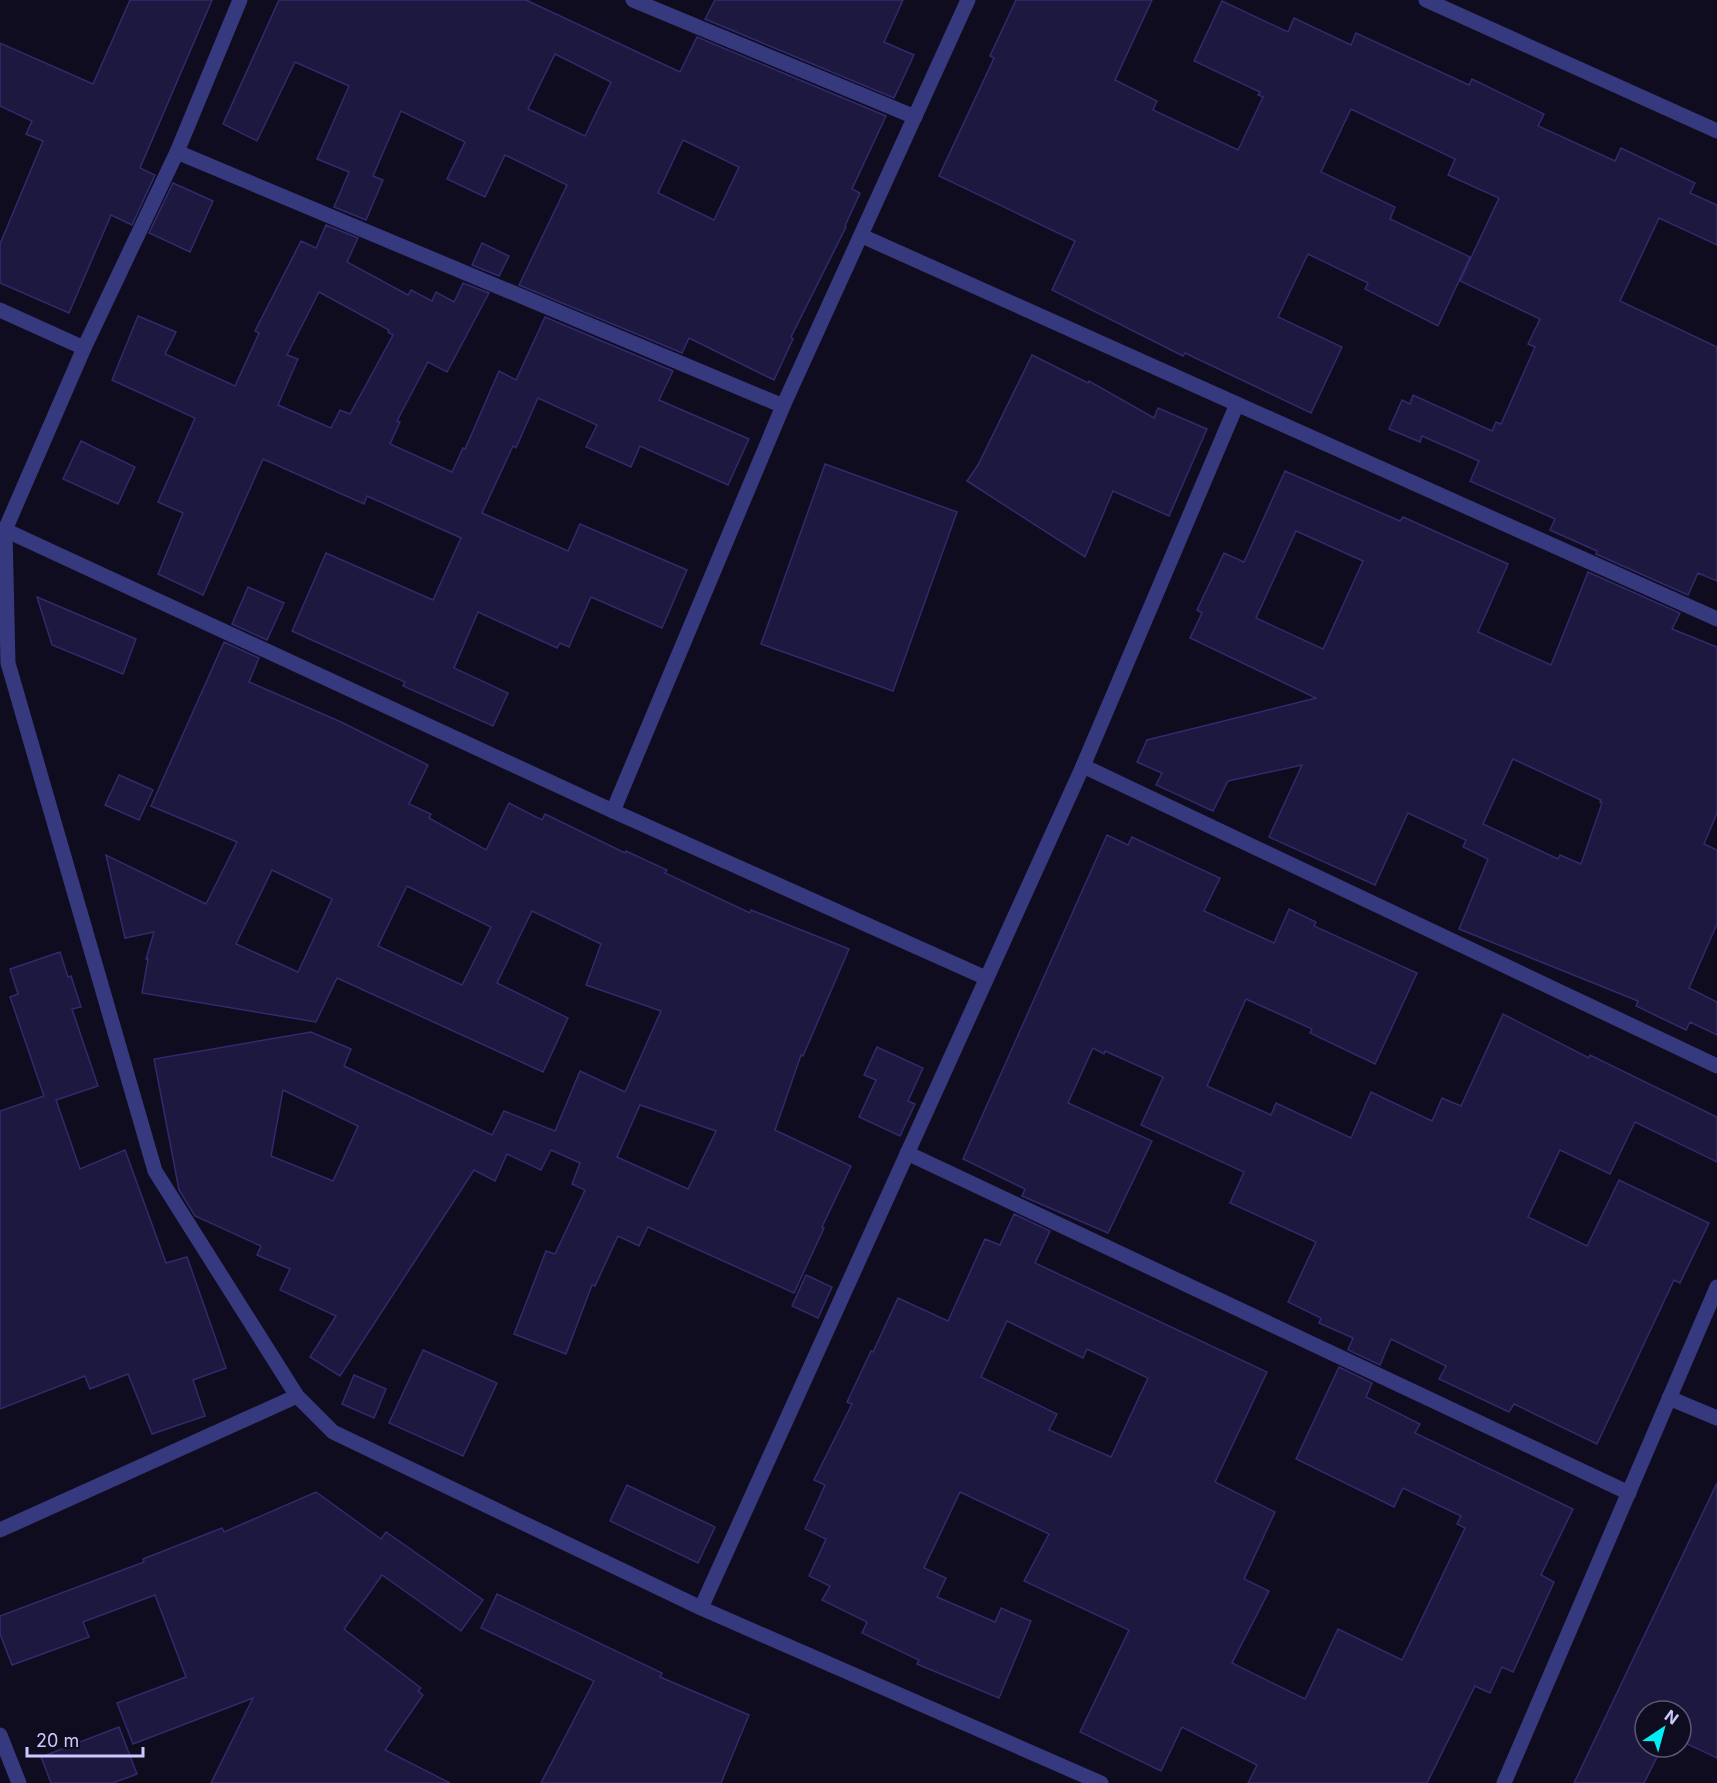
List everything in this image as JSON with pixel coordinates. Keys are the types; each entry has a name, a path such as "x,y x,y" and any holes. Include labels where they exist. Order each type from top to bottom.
{"street":[{"path":"240,0 177,152 84,348 5,530 8,663 155,1171 297,1396 333,1432 701,1608 1101,1783"},
{"path":"633,0 915,117"},
{"path":"613,811 783,406 968,0"},
{"path":"1426,0 1717,131"},
{"path":"177,152 783,406"},
{"path":"862,236 1717,619"},
{"path":"0,310 84,348"},
{"path":"701,1608 1083,766 1237,404"},
{"path":"5,530 613,811 986,978"},
{"path":"1083,766 1717,1066"},
{"path":"907,1153 1629,1493"},
{"path":"1504,1783 1717,1287"},
{"path":"0,1530 297,1396"},
{"path":"1669,1398 1717,1418"},
{"path":"0,1735 19,1783"}],"building":[{"path":"130,0 212,0 140,168 155,175 132,225 111,215 69,313 0,283 0,244 43,141 26,134 32,121 0,106 0,43 93,84"},
{"path":"279,0 526,0 680,72 697,37 886,116 852,189 860,193 846,227 791,337 793,339 774,380 689,338 682,353 519,285 567,185 505,155 485,197 447,179 465,142 401,111 373,176 383,180 366,220 334,207 349,172 317,159 349,86 295,62 257,141 223,124","holes":["555,54 611,82 585,136 528,109","683,140 739,167 714,220 658,193"]},
{"path":"715,0 903,0 884,42 914,55 894,98 705,19"},
{"path":"1016,0 1152,0 1115,80 1157,101 1153,110 1238,150 1263,97 1258,95 1260,92 1194,61 1222,1 1288,32 1294,18 1351,45 1356,33 1469,85 1472,79 1544,114 1538,126 1615,161 1621,148 1695,183 1690,193 1717,205 1717,245 1659,218 1620,301 1717,347 1717,581 1698,573 1688,595 1596,554 1597,551 1550,530 1555,519 1470,481 1479,461 1422,436 1420,442 1389,429 1402,400 1410,404 1413,395 1492,431 1496,422 1501,424 1535,347 1528,344 1540,319 1460,281 1499,198 1448,175 1455,159 1351,109 1321,172 1395,207 1390,219 1470,257 1438,326 1365,289 1368,283 1308,254 1278,317 1342,347 1311,413 1185,353 1183,356 1052,290 1075,241 939,176 994,58 990,56"},
{"path":"173,183 213,201 190,252 149,233"},
{"path":"326,225 358,238 347,262 408,295 411,290 432,301 436,292 454,302 463,283 489,293 447,372 428,362 397,421 400,422 390,444 452,472 463,448 465,449 499,371 516,380 545,317 673,371 659,400 749,439 728,485 640,446 631,467 586,447 597,425 538,398 516,448 513,446 482,513 568,551 580,524 687,570 662,628 591,597 569,647 560,643 557,648 478,612 454,668 508,693 493,726 403,686 405,682 292,631 326,553 433,600 461,538 367,496 364,504 263,459 203,595 158,574 183,513 158,502 195,418 112,380 138,316 176,332 165,354 235,386 259,333 255,331 301,241 316,248","holes":["319,292 389,330 388,332 393,335 350,414 340,410 331,428 278,405 298,359 287,355"]},
{"path":"482,243 509,256 499,276 472,265"},
{"path":"1032,355 1088,383 1089,381 1154,418 1158,408 1207,429 1169,516 1113,491 1085,557 967,481 978,465"},
{"path":"81,441 135,467 118,504 63,479"},
{"path":"825,464 957,512 893,691 761,644"},
{"path":"1285,471 1400,521 1403,517 1508,564 1478,632 1551,665 1588,572 1680,613 1672,629 1717,647 1717,813 1704,844 1717,850 1717,924 1689,988 1717,1002 1717,1035 1690,1022 1686,1030 1636,1006 1638,1001 1459,929 1488,859 1463,847 1466,840 1408,813 1375,885 1269,837 1302,765 1228,781 1213,811 1156,785 1162,773 1137,762 1147,740 1316,698 1190,638 1202,613 1197,610 1224,553 1244,562","holes":["1296,531 1363,561 1323,649 1256,618","1513,759 1601,800 1602,803 1581,864 1560,855 1558,859 1483,824"]},
{"path":"248,587 284,603 267,640 232,624"},
{"path":"37,597 136,639 123,674 52,645"},
{"path":"224,642 259,658 249,682 341,722 428,765 409,804 431,814 429,818 486,850 509,803 542,820 545,814 625,853 626,851 667,870 665,873 750,913 751,910 849,949 803,1056 801,1055 775,1130 851,1166 794,1293 648,1227 639,1246 618,1236 595,1286 592,1285 566,1354 514,1334 546,1251 555,1254 585,1190 572,1184 580,1163 551,1150 541,1170 507,1154 495,1181 474,1170 340,1376 310,1357 336,1316 280,1290 290,1269 257,1255 261,1246 195,1216 179,1190 154,1059 311,1032 351,1049 344,1066 492,1135 504,1111 555,1131 580,1071 625,1092 661,1011 586,985 601,944 532,911 497,983 568,1018 543,1072 337,978 316,1022 142,993 148,959 146,959 154,932 125,938 106,855 206,904 237,842 151,806","holes":["272,870 332,899 298,972 236,944","407,886 491,927 462,985 378,946","283,1090 358,1126 333,1181 271,1156","640,1105 716,1131 688,1189 617,1157"]},
{"path":"119,775 153,790 139,820 105,805"},
{"path":"1107,835 1128,845 1132,837 1220,878 1204,911 1274,943 1289,909 1316,922 1314,926 1417,973 1375,1064 1310,1033 1312,1029 1246,999 1207,1086 1271,1115 1276,1103 1351,1138 1371,1092 1432,1121 1442,1098 1461,1106 1503,1014 1589,1058 1590,1055 1717,1117 1717,1162 1635,1122 1610,1174 1560,1150 1528,1217 1587,1246 1619,1180 1709,1223 1680,1283 1674,1280 1597,1444 1514,1404 1509,1412 1439,1379 1446,1366 1391,1339 1380,1365 1348,1350 1353,1338 1319,1323 1321,1318 1288,1302 1316,1242 1230,1203 1244,1172 1141,1125 1163,1077 1105,1051 1104,1054 1093,1048 1068,1103 1152,1141 1108,1233 1022,1196 1025,1189 963,1159"},
{"path":"60,952 81,1007 72,1009 98,1086 56,1100 80,1169 125,1150 166,1263 187,1257 226,1368 193,1380 205,1416 152,1434 128,1374 90,1389 85,1376 0,1409 0,1111 44,1096 10,997 18,994 10,969"},
{"path":"877,1047 923,1068 908,1101 915,1104 900,1136 859,1117 876,1080 864,1075"},
{"path":"1014,1214 1050,1231 1035,1263 1267,1372 1215,1482 1275,1512 1244,1579 1269,1591 1232,1663 1305,1699 1338,1629 1402,1660 1465,1528 1457,1524 1461,1516 1403,1488 1394,1507 1296,1459 1339,1367 1372,1383 1366,1397 1420,1424 1415,1433 1573,1509 1541,1575 1554,1582 1513,1672 1502,1667 1490,1693 1475,1686 1427,1783 1248,1783 1257,1765 1182,1727 1161,1771 1080,1732 1129,1630 1024,1581 1049,1534 960,1492 924,1568 946,1578 937,1597 995,1622 1001,1608 1031,1621 999,1698 917,1664 919,1660 862,1633 867,1622 822,1600 830,1586 809,1576 826,1539 805,1529 825,1485 814,1480 852,1404 847,1402 871,1351 873,1352 898,1298 948,1321 985,1239 1000,1245","holes":["1007,1321 1083,1358 1087,1349 1148,1378 1111,1457 1049,1430 1057,1414 981,1377"]},
{"path":"806,1275 832,1287 818,1318 792,1306"},
{"path":"423,1350 497,1383 463,1456 389,1423"},
{"path":"354,1375 386,1389 374,1418 342,1404"},
{"path":"1717,1483 1717,1758 1693,1747 1693,1699 1633,1699 1633,1759 1656,1759 1644,1783 1574,1783"},
{"path":"627,1485 715,1527 698,1563 610,1521"},
{"path":"316,1492 381,1539 386,1532 483,1600 461,1631 382,1575 344,1629 421,1688 418,1691 423,1695 385,1750 450,1783 211,1783 253,1698 133,1744 117,1703 186,1677 155,1595 83,1622 89,1637 12,1665 0,1634 0,1616 144,1562 143,1559 222,1528 224,1532"},
{"path":"497,1594 662,1673 660,1677 749,1715 721,1783 541,1783 594,1681 481,1628"},
{"path":"119,1727 137,1774 113,1783 51,1783 41,1757"}]}
